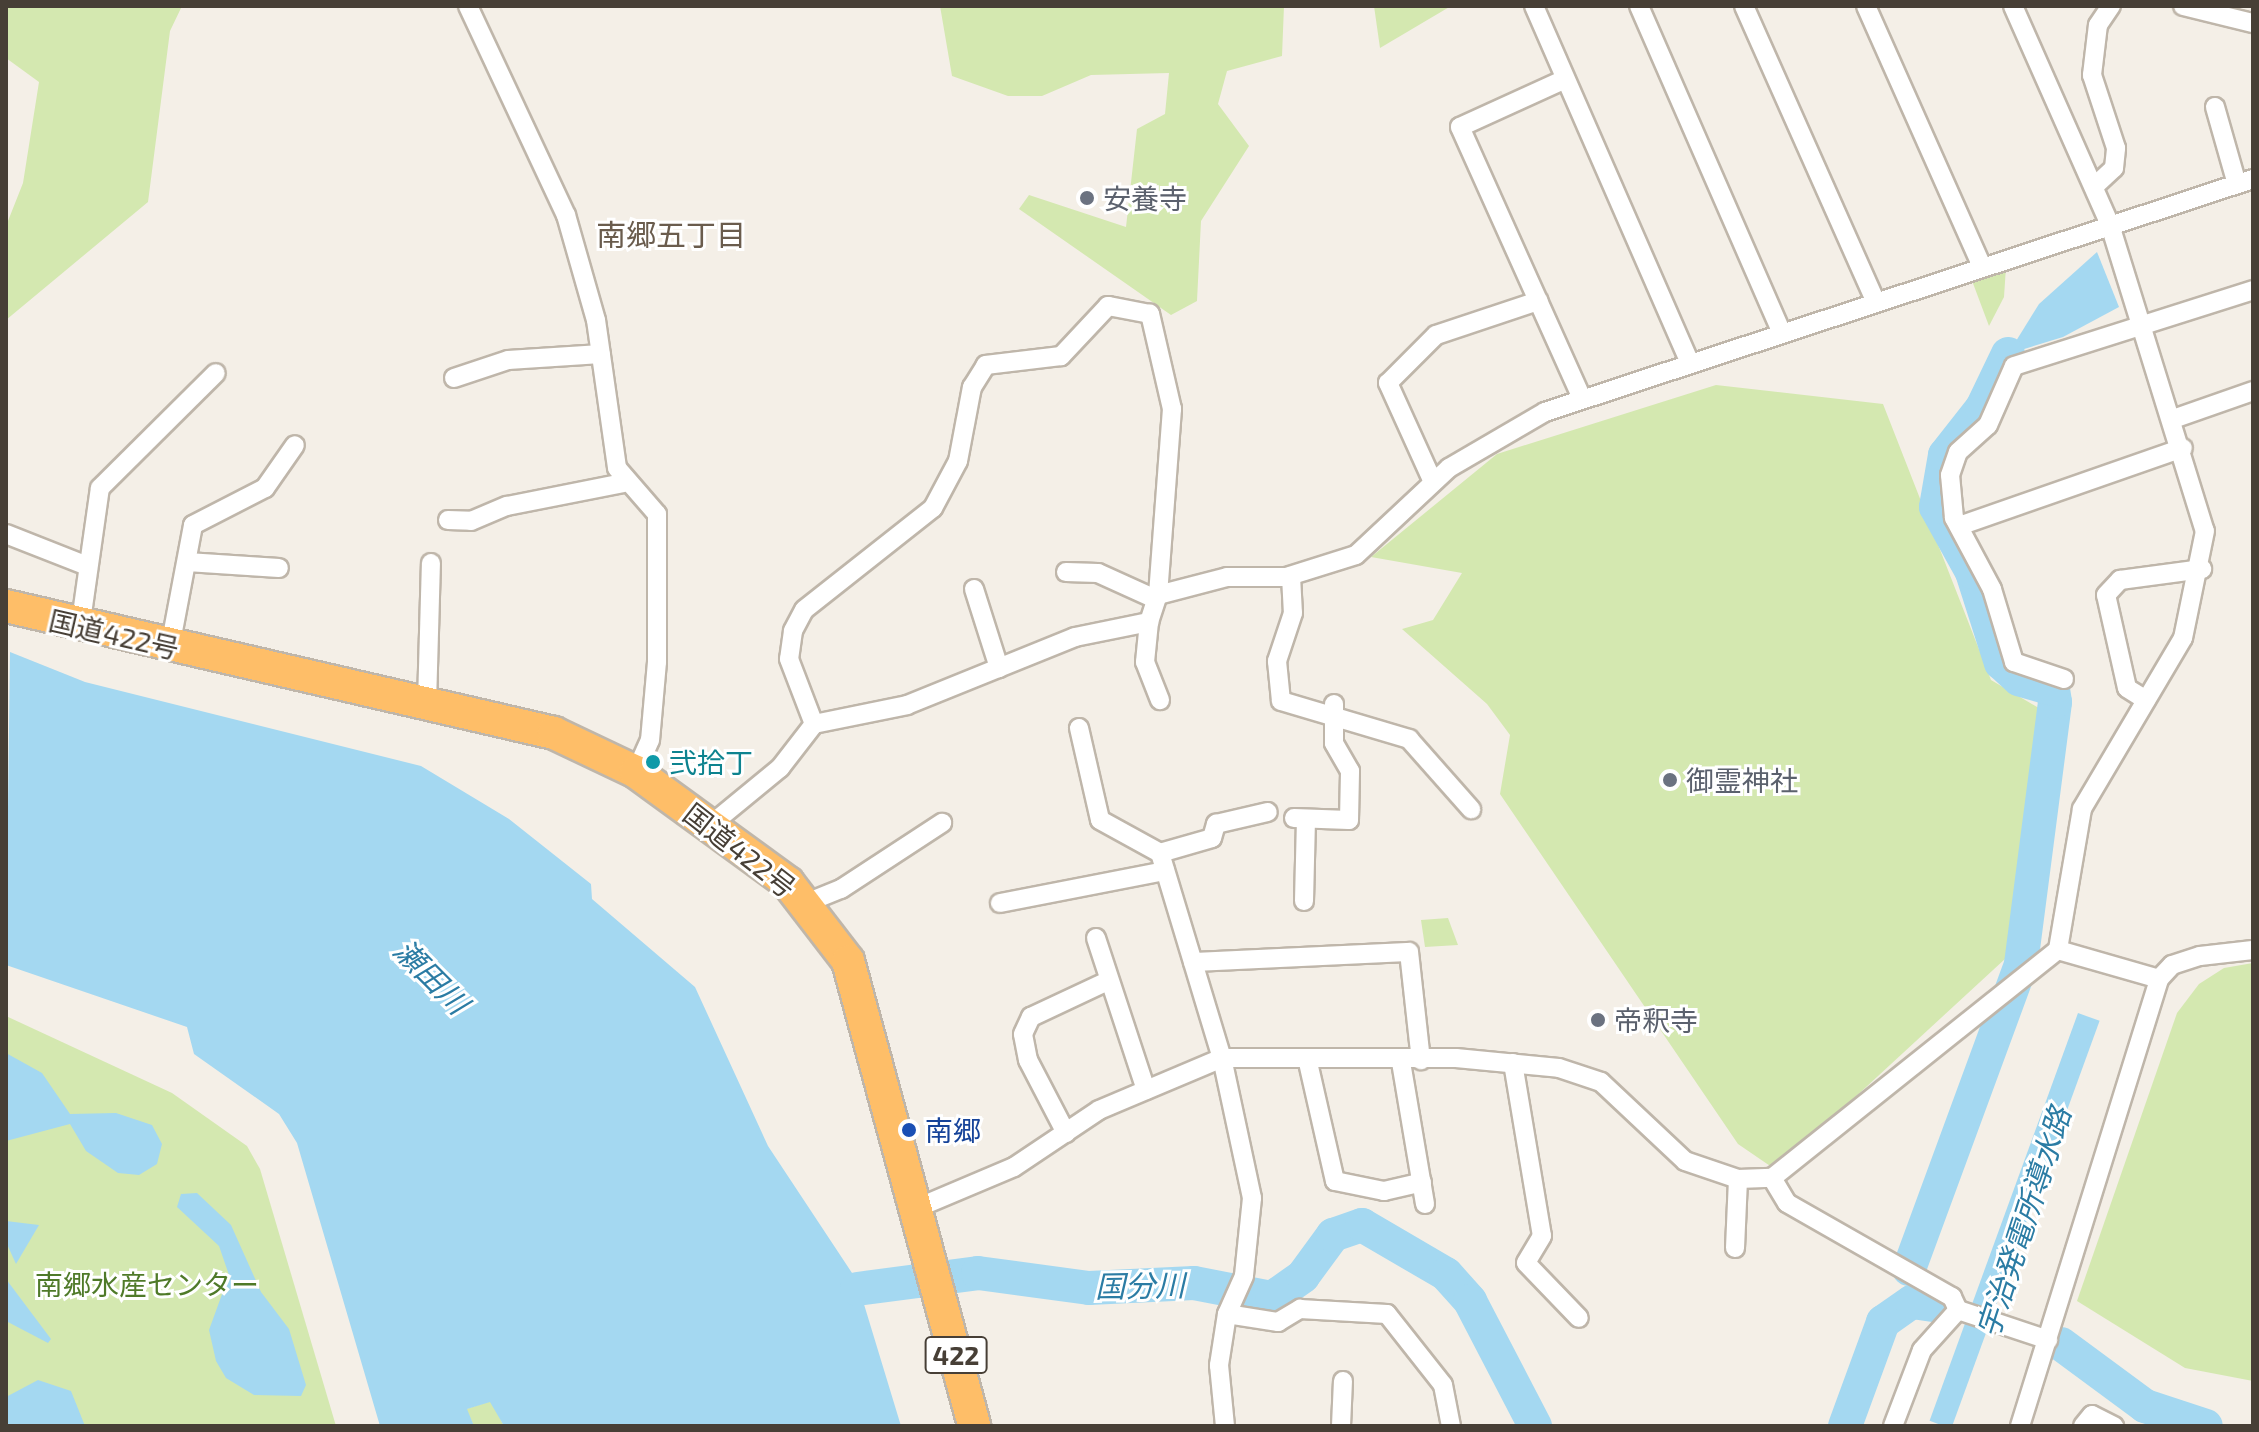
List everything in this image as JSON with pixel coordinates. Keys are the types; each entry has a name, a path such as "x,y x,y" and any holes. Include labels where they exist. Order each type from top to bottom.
{"highway":[{"name":"国道422号","path":"6,606 80,628 554,733 636,772 713,823 806,903 848,961 974,1426"}],"street":[{"path":"468,6 566,215 601,354 623,483 657,514 661,540 650,740 636,772"},
{"path":"1534,6 1561,81 1690,363"},
{"path":"1639,6 1782,333"},
{"path":"1744,6 1876,302"},
{"path":"1866,6 1982,267"},
{"path":"917,1208 1014,1167 1066,1133 1146,1090 1222,1058 1513,1063 1601,1082 1685,1161 1738,1179 1772,1178 2058,950 2082,809 2183,638 2202,569 2205,531 2183,448 2110,225 2013,6"},
{"path":"2098,183 2114,168 2116,148 2092,75 2098,25 2111,6"},
{"path":"2183,6 2253,23"},
{"path":"1561,81 1460,127 1582,398"},
{"path":"1066,572 1098,573 1155,597 1227,577 1291,576 1356,555 1433,482 1545,412 2245,181 2215,107"},
{"path":"2064,679 2014,662 1992,589 1959,526 1950,475 1958,452 1988,425 2014,366 2253,290"},
{"path":"1433,482 1388,383 1436,335 1538,301"},
{"path":"814,724 789,659 804,610 933,508 958,461 972,387 986,365 1061,356 1108,306 1150,314 1171,386 1155,597 1145,662 1160,700"},
{"path":"454,378 508,360 601,354"},
{"path":"80,628 85,565 100,488 216,373"},
{"path":"2173,419 2253,391"},
{"path":"170,647 193,525 265,488 295,445"},
{"path":"1959,526 2183,448"},
{"path":"448,520 471,521 507,506 623,483"},
{"path":"6,534 85,565"},
{"path":"187,562 279,568"},
{"path":"427,704 431,563"},
{"path":"2146,700 2127,688 2106,595 2120,580 2202,569"},
{"path":"1291,576 1293,613 1277,661 1281,701 1334,710 1420,746 1471,809"},
{"path":"974,589 999,668"},
{"path":"713,823 780,768 814,724 907,705 1075,637 1149,622"},
{"path":"1304,901 1300,819 1349,820 1350,771 1334,743 1334,710"},
{"path":"1079,728 1100,820 1163,862 1222,1058 1252,1198 1244,1276 1229,1309 1219,1365 1225,1426"},
{"path":"1000,903 1163,862 1212,838 1216,824 1268,812"},
{"path":"806,903 841,889 942,823"},
{"path":"1096,938 1146,1090"},
{"path":"2058,950 2159,979"},
{"path":"2020,1426 2159,979 2172,965 2200,956 2253,950"},
{"path":"1193,962 1409,952 1421,1060"},
{"path":"1066,1133 1028,1060 1023,1034 1031,1017 1108,981"},
{"path":"1307,1058 1335,1181 1384,1191 1422,1182"},
{"path":"1401,1062 1425,1204"},
{"path":"1513,1063 1542,1236 1526,1263 1579,1318"},
{"path":"1772,1178 1787,1203 1952,1297 1958,1310 2048,1340"},
{"path":"1735,1248 1738,1179"},
{"path":"1229,1309 1278,1322 1300,1309 1387,1314 1443,1385 1451,1426"},
{"path":"1893,1426 1922,1350 1958,1310"},
{"path":"1341,1426 1343,1381"},
{"path":"2083,1426 2092,1415 2114,1426"}],"green space":[{"path":"6,6 182,6 170,31 148,202 6,320 6,226 23,183 39,82 6,58"},
{"path":"940,6 1284,6 1282,56 1227,71 1218,104 1249,146 1201,221 1197,301 1171,315 1019,209 1029,195 1126,227 1137,129 1165,114 1169,73 1091,75 1042,96 1008,96 952,76"},
{"path":"1374,6 1451,6 1380,48"},
{"path":"2006,267 2004,297 1989,326 1971,278"},
{"path":"1716,385 1883,404 1991,680 2054,717 2018,947 1776,1170 1738,1144 1500,794 1510,735 1487,704 1402,629 1433,620 1462,573 1371,557 1497,454"},
{"path":"1448,918 1458,945 1425,947 1421,920"},
{"path":"2253,963 2253,1381 2185,1368 2077,1301 2177,1013 2199,984 2224,968"},
{"name":"南郷水産センター","path":"6,1016 172,1093 247,1146 260,1169 336,1426 6,1426"},
{"path":"491,1401 504,1426 474,1426 466,1409"}],"water":[{"path":"2097,252 2119,307 2063,337 2008,354 2039,304"},
{"name":"瀬田川","path":"10,652 85,682 421,766 509,819 591,884 592,899 695,987 768,1146 856,1279 898,1272 905,1291 863,1301 901,1426 504,1426 490,1402 467,1409 474,1426 380,1426 297,1143 279,1114 194,1054 187,1027 6,965"},
{"name":"宇治発電所導水路","path":"2078,1013 2100,1021 1952,1426 1930,1421"},
{"path":"6,1053 42,1073 70,1114 116,1113 152,1125 162,1144 157,1164 139,1175 118,1173 86,1151 70,1124 6,1141"},
{"path":"197,1193 231,1225 261,1292 289,1329 306,1385 301,1396 254,1395 226,1378 216,1361 209,1330 229,1275 219,1246 177,1207 181,1194"},
{"path":"6,1221 39,1225 16,1264 6,1242"},
{"path":"6,1279 51,1339 48,1343 6,1321"},
{"path":"38,1380 71,1391 85,1426 6,1426 6,1397"}],"waterway":[{"path":"1909,1269 2021,964 2055,702 2053,689 2019,679 2001,663 1972,572 1936,507 1945,455 1982,408 2008,354"},
{"name":"国分川","path":"857,1289 978,1273 1089,1288 1194,1283 1272,1298 1303,1276 1333,1235 1362,1225 1446,1274 1470,1301 1535,1426"},
{"name":"国分川","path":"1845,1426 1883,1322 1912,1302 1947,1307"},
{"name":"国分川","path":"2061,1344 2145,1406 2206,1426"}],"place":[{"name":"安養寺","path":"1087,198"},
{"name":"弐拾丁","path":"653,762"},
{"name":"御霊神社","path":"1670,780"},
{"name":"帝釈寺","path":"1598,1020"},
{"name":"南郷","path":"909,1130"}],"district":[{"name":"南郷五丁目","path":"671,234"}]}
